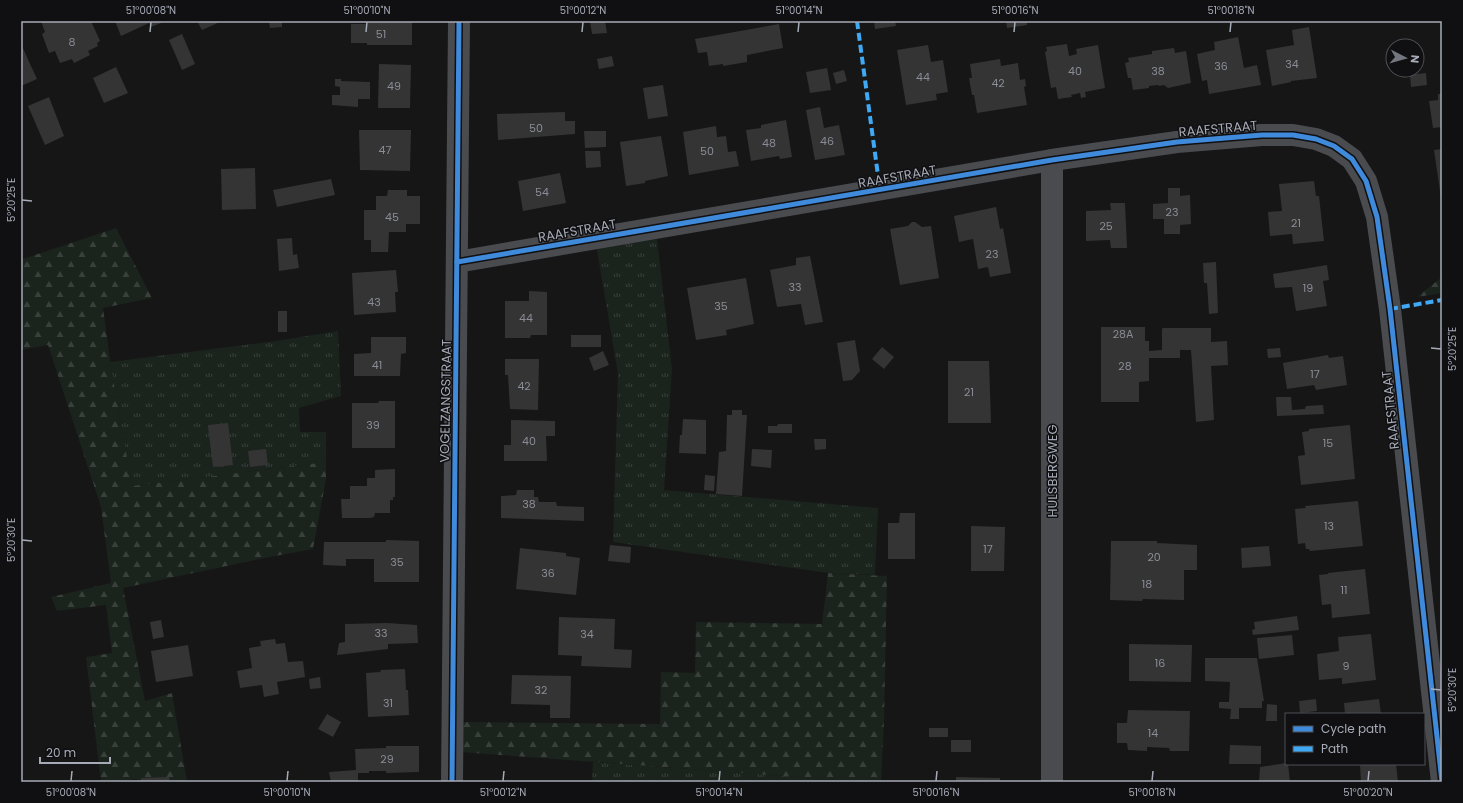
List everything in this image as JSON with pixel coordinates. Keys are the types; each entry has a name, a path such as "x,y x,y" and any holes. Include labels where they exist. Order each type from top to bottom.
{"street":[{"name":"VOGELZANGSTRAAT","path":"452,782 458,21"},
{"name":"RAAFSTRAAT","path":"457,262 1052,160 1177,142 1262,134 1293,135 1316,139 1334,146 1352,159 1366,181 1377,217 1390,308 1442,782"},
{"name":"HULSBERGWEG","path":"1052,160 1052,782"}],"green space":[{"path":"116,228 152,298 103,308 111,367 132,486 326,462 326,479 313,549 123,588 145,701 172,693 187,782 138,782 137,779 116,782 101,782 86,657 112,653 106,605 57,611 51,597 111,583 101,507 48,345 21,350 21,258 23,259"},
{"path":"657,239 672,369 664,490 878,508 875,575 828,573 613,542 618,374 596,244"},
{"path":"1442,277 1442,293 1417,297"},
{"path":"338,331 341,396 299,408 300,432 326,432 326,462 132,486 110,362 276,341"},
{"path":"828,573 887,576 884,721 881,782 837,782 837,780 461,752 461,722 660,724 661,672 695,673 696,622 822,624"},
{"path":"593,762 837,780 837,782 592,782"}],"building":[{"path":"41,21 91,21 100,41 97,43 98,46 88,51 90,55 74,63 72,59 60,63 55,51 49,53 42,34 45,32"},
{"path":"115,21 166,21 151,27 149,23 121,36"},
{"path":"197,21 222,21 202,30"},
{"path":"269,21 282,21 282,27 270,28"},
{"path":"368,21 412,21 412,45 367,45 367,43 351,43 351,24 368,24"},
{"path":"590,21 605,21 607,33 592,34"},
{"path":"874,21 895,21 896,26 875,29"},
{"path":"1006,21 1027,21 1027,25 1007,28"},
{"path":"779,24 783,48 747,55 747,62 723,66 723,64 709,66 707,52 698,53 695,39"},
{"path":"1309,27 1317,78 1291,81 1272,86 1266,50 1294,45 1292,30"},
{"path":"182,34 195,64 182,70 169,40"},
{"path":"1238,37 1244,68 1257,65 1261,85 1209,94 1207,80 1202,81 1197,54 1215,50 1214,42"},
{"path":"21,44 37,79 21,86"},
{"path":"1067,44 1069,56 1077,54 1076,49 1098,45 1105,88 1085,92 1086,97 1081,98 1080,93 1071,95 1072,97 1058,99 1056,87 1051,88 1045,52 1047,51 1046,47"},
{"path":"928,45 931,62 943,60 948,92 936,94 937,100 906,105 897,50"},
{"path":"1174,48 1175,53 1186,51 1191,83 1168,88 1164,85 1158,85 1133,90 1131,78 1128,78 1125,63 1129,62 1128,58 1152,54 1152,51"},
{"path":"612,56 614,66 599,69 597,59"},
{"path":"1000,59 1001,66 1018,63 1020,80 1025,79 1026,86 1024,87 1027,105 977,113 969,78 972,78 970,64"},
{"path":"379,64 411,65 410,108 378,108"},
{"path":"116,67 128,93 104,103 93,78"},
{"path":"827,68 831,90 810,93 806,72"},
{"path":"844,70 847,81 836,84 833,73"},
{"path":"1425,73 1427,85 1411,87 1410,78 1425,78"},
{"path":"335,79 341,79 341,81 370,82 370,99 358,99 358,107 332,105 332,95 340,95 340,87 335,86"},
{"path":"663,85 668,116 648,119 643,88"},
{"path":"1438,94 1442,94 1442,127 1433,128 1429,101 1438,100"},
{"path":"49,97 64,136 45,145 28,106"},
{"path":"820,107 824,128 839,125 845,155 815,160 806,110"},
{"path":"565,112 565,121 575,121 575,134 498,140 497,114"},
{"path":"786,120 792,157 780,159 779,156 751,161 746,130 761,128 761,125"},
{"path":"716,126 717,137 726,136 728,152 736,151 739,166 689,175 683,132"},
{"path":"359,130 411,130 410,171 360,170"},
{"path":"584,131 606,131 606,147 585,148"},
{"path":"661,136 668,176 645,181 645,183 626,186 620,142"},
{"path":"1442,149 1442,198 1441,198 1434,150"},
{"path":"585,151 600,151 601,167 586,168"},
{"path":"255,168 256,209 222,210 221,169"},
{"path":"560,173 566,203 523,211 518,181"},
{"path":"331,179 335,195 277,207 273,190"},
{"path":"1314,181 1316,196 1319,196 1324,241 1293,244 1292,234 1270,236 1268,212 1282,211 1279,184"},
{"path":"1168,188 1180,188 1180,196 1190,195 1191,224 1180,225 1180,234 1164,234 1164,219 1153,219 1153,204 1168,203"},
{"path":"388,190 407,190 407,196 420,196 420,224 406,224 406,232 389,232 388,252 371,252 371,240 364,240 364,210 376,210 376,196 387,196"},
{"path":"1110,203 1125,203 1127,248 1111,248 1110,240 1086,241 1086,211 1111,210"},
{"path":"996,207 1000,229 1003,228 1011,273 990,277 988,267 978,269 973,239 959,242 954,216"},
{"path":"912,222 915,222 922,227 931,226 939,278 900,285 890,229 908,226"},
{"path":"292,238 293,255 297,254 299,268 279,271 277,239"},
{"path":"810,256 823,322 805,325 801,304 777,307 770,270 796,265 796,258"},
{"path":"1216,262 1218,313 1209,314 1207,283 1204,283 1203,263"},
{"path":"1327,265 1329,280 1323,281 1327,306 1296,311 1292,287 1275,288 1273,274"},
{"path":"396,270 398,292 395,292 396,312 354,315 352,273"},
{"path":"746,278 754,324 726,330 727,335 696,340 687,288"},
{"path":"529,291 547,292 547,335 531,335 530,338 505,338 505,301 529,301"},
{"path":"278,311 287,311 287,332 278,332"},
{"path":"1101,327 1145,327 1145,341 1149,341 1149,351 1162,350 1163,328 1211,328 1211,342 1227,341 1228,365 1211,366 1214,420 1196,422 1191,350 1180,350 1180,358 1149,358 1149,381 1139,382 1139,402 1101,402"},
{"path":"571,335 601,335 601,347 571,347"},
{"path":"371,337 406,337 406,353 401,354 400,376 354,376 354,354 371,353"},
{"path":"855,340 860,371 852,380 843,381 837,343"},
{"path":"882,347 894,357 884,369 872,359"},
{"path":"1280,348 1281,357 1268,358 1267,349"},
{"path":"603,351 609,365 594,371 589,358"},
{"path":"1328,355 1329,358 1343,356 1347,385 1316,390 1314,385 1287,389 1283,363"},
{"path":"505,359 539,359 538,410 510,409 508,375 505,375"},
{"path":"948,361 989,361 991,423 948,423"},
{"path":"1276,397 1291,397 1292,410 1305,409 1306,406 1323,405 1324,414 1277,416"},
{"path":"379,401 395,401 395,448 352,448 352,403 378,403"},
{"path":"732,410 742,410 742,415 747,415 742,496 716,494 719,452 726,451 727,415 732,415"},
{"path":"683,419 706,420 706,454 679,453"},
{"path":"511,420 555,421 555,436 546,436 547,461 504,461 504,445 511,445"},
{"path":"228,423 233,465 213,467 208,425"},
{"path":"778,424 792,424 792,433 768,433 768,426 777,426"},
{"path":"1350,425 1355,479 1301,485 1298,456 1305,455 1302,432 1309,431 1309,429"},
{"path":"814,439 826,439 826,449 815,450"},
{"path":"266,449 268,465 250,467 248,451"},
{"path":"752,449 772,450 771,468 751,466"},
{"path":"395,469 395,497 393,497 393,500 390,500 390,513 375,513 374,517 370,518 342,518 341,499 350,499 350,486 367,486 367,478 375,478 375,470"},
{"path":"705,475 715,476 714,491 704,490"},
{"path":"517,490 534,490 534,497 538,497 539,502 556,502 557,506 584,507 584,521 501,518 501,496 516,495"},
{"path":"1358,501 1363,546 1310,551 1309,549 1306,549 1305,543 1298,544 1295,509 1306,508 1305,506"},
{"path":"900,513 915,513 915,559 888,559 888,523 899,523"},
{"path":"971,526 1005,527 1004,571 971,571"},
{"path":"386,540 419,541 419,582 374,582 374,559 346,559 346,566 323,565 324,542 386,542"},
{"path":"1111,541 1157,541 1157,543 1197,545 1197,570 1184,570 1184,600 1110,600"},
{"path":"610,545 631,547 630,563 608,561"},
{"path":"1269,546 1271,566 1242,568 1241,548"},
{"path":"520,548 566,553 566,556 580,558 576,595 516,589"},
{"path":"1365,569 1370,614 1332,618 1331,604 1322,605 1319,575"},
{"path":"1297,616 1299,630 1253,635 1252,630 1255,629 1254,622"},
{"path":"559,617 615,619 614,649 632,650 631,668 581,666 582,656 558,655"},
{"path":"161,620 164,637 153,639 150,622"},
{"path":"387,623 417,625 418,643 388,644 388,649 337,655 339,643 345,642 345,624"},
{"path":"1371,634 1376,680 1342,684 1342,678 1319,680 1317,654 1339,651 1338,637"},
{"path":"1292,635 1294,655 1259,659 1257,638"},
{"path":"275,639 276,644 285,643 288,662 303,661 305,677 277,682 279,694 264,697 262,685 240,688 237,671 252,668 249,648 261,646 260,641"},
{"path":"1129,644 1192,645 1191,682 1129,681"},
{"path":"188,645 193,676 156,682 151,651"},
{"path":"1205,658 1257,658 1264,701 1262,701 1262,708 1239,708 1239,719 1230,719 1231,709 1219,708 1219,702 1229,702 1230,682 1205,681"},
{"path":"405,669 409,715 368,717 366,673 380,672 381,670"},
{"path":"512,675 571,676 570,718 550,718 550,705 511,704"},
{"path":"320,677 321,688 310,689 309,679"},
{"path":"1316,699 1317,711 1300,713 1299,701"},
{"path":"1379,699 1381,713 1345,713 1344,703"},
{"path":"1267,704 1277,705 1277,721 1266,721"},
{"path":"1128,710 1190,711 1189,751 1170,751 1169,748 1147,747 1147,751 1128,750 1127,743 1117,743 1117,723 1127,723"},
{"path":"327,714 341,722 333,737 318,729"},
{"path":"929,728 948,728 948,737 929,737"},
{"path":"951,740 971,740 971,752 951,752"},
{"path":"1230,745 1261,746 1261,764 1229,764"},
{"path":"386,746 419,746 419,772 386,773 386,771 369,771 369,773 358,773 358,782 331,782 329,772 356,770 355,749 386,748"},
{"path":"1285,763 1285,765 1288,765 1290,782 1259,782 1260,767"},
{"path":"1360,765 1396,765 1398,782 1361,782"},
{"path":"169,777 170,782 141,782 141,778"},
{"path":"956,777 1000,778 1000,782 956,782"}],"marked path":[{"path":"857,21 880,190"},
{"path":"1390,309 1442,300"}],"cycle path":[{"path":"452,782 459,21"},
{"path":"457,262 1052,160 1177,142 1262,135 1293,135 1316,139 1334,146 1352,159 1366,181 1377,217 1390,309 1442,782"}]}
